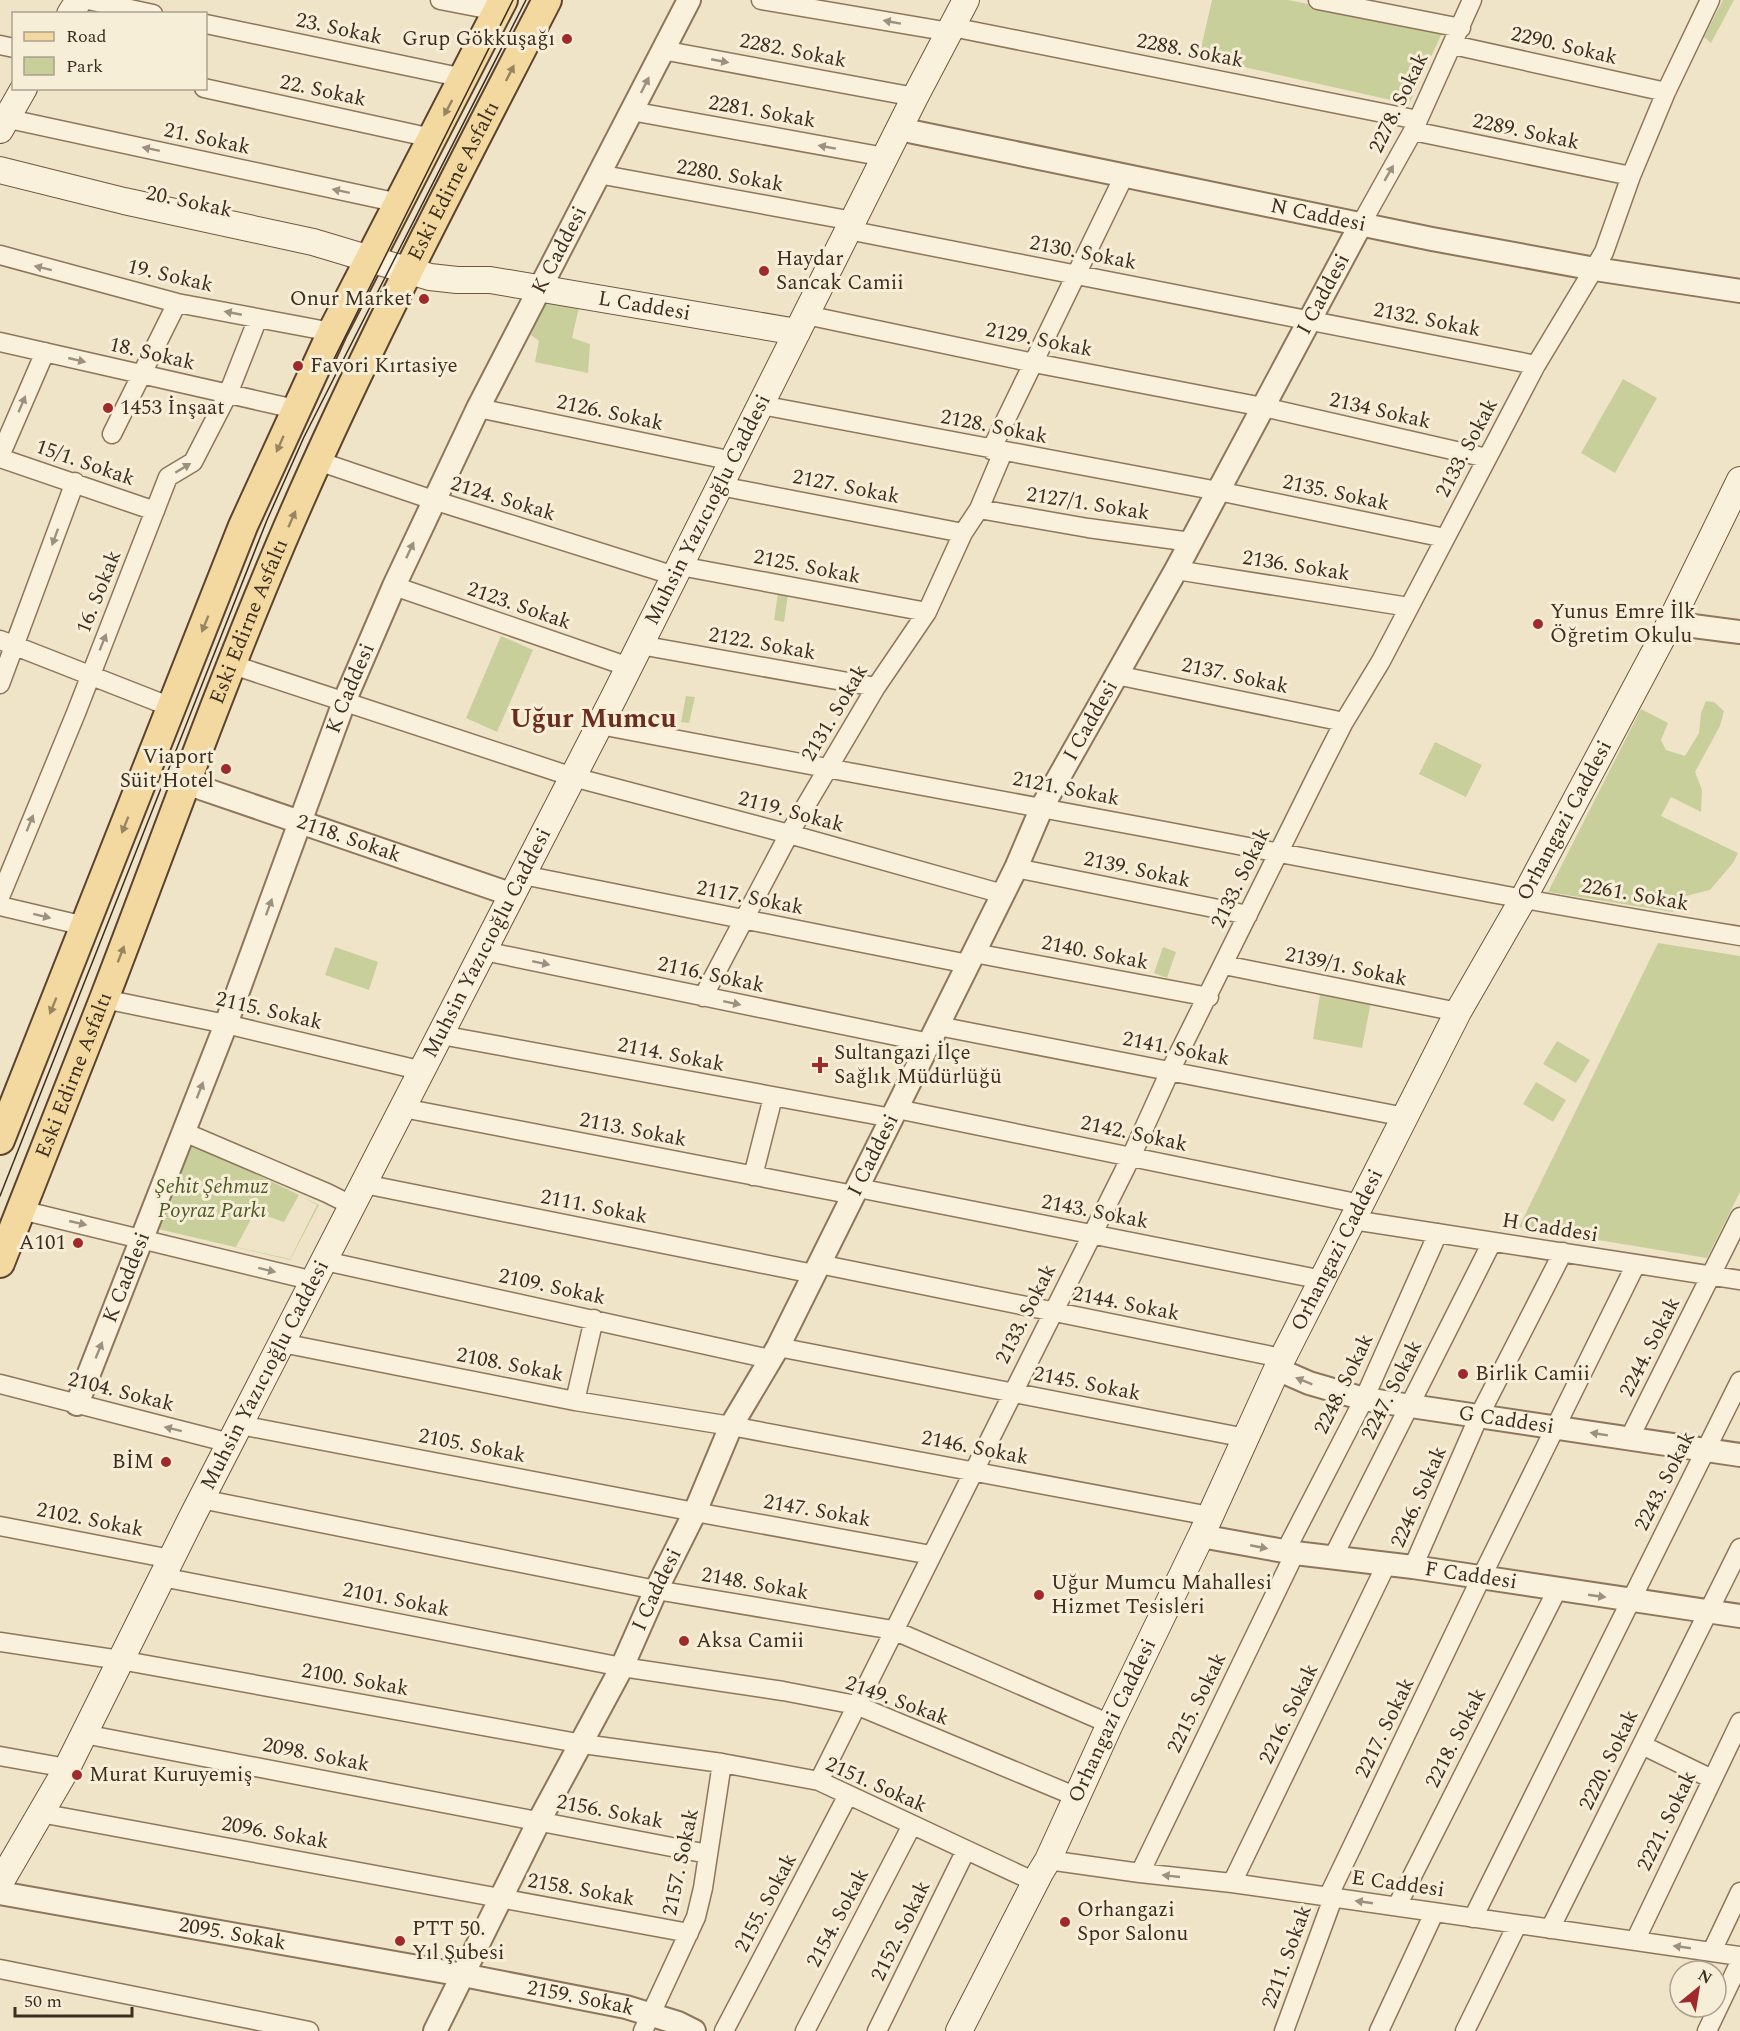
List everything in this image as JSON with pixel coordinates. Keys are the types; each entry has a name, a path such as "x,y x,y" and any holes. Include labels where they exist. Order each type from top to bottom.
{"main road":[{"name":"Eski Edirne Asfaltı","path":"0,1263 282,541 411,263 547,0"},
{"name":"Muhsin Yazıcıoğlu Caddesi","path":"3,1872 67,1768 201,1499 518,885 570,776 600,725 915,97 966,0"},
{"name":"Eski Edirne Asfaltı","path":"0,1140 243,526 332,332 500,6"},
{"path":"2,121 23,90"},
{"name":"20. Sokak","path":"0,161 147,199 373,251 411,263"},
{"name":"20. Sokak","path":"0,170 147,199"},
{"name":"L Caddesi","path":"411,263 430,277 457,280 490,279 540,288 802,323"},
{"name":"Orhangazi Caddesi","path":"959,2031 1048,1860 1110,1724 1206,1526 1279,1364 1458,1012 1523,899 1671,623 1740,480"}],"street":[{"path":"88,0 144,12"},
{"path":"440,0 500,6"},
{"name":"K Caddesi","path":"77,1404 226,1023 344,702 394,586 478,408 689,0"},
{"name":"2288. Sokak","path":"761,0 951,30 1416,125"},
{"path":"1318,0 1461,28"},
{"name":"2278. Sokak","path":"1360,224 1416,125 1472,0"},
{"name":"2133. Sokak","path":"819,1781 1131,1156 1170,1071 1209,997 1344,722 1381,661 1536,365 1604,252 1631,176 1706,1"},
{"name":"23. Sokak","path":"207,24 464,78"},
{"name":"2290. Sokak","path":"1453,45 1666,92"},
{"name":"2282. Sokak","path":"662,50 915,97"},
{"name":"22. Sokak","path":"207,89 432,138"},
{"name":"2281. Sokak","path":"631,111 885,157"},
{"name":"21. Sokak","path":"2,121 399,203"},
{"name":"2289. Sokak","path":"1416,125 1631,176"},
{"name":"N Caddesi","path":"899,129 1360,224 1595,269 1740,291"},
{"name":"2280. Sokak","path":"598,174 850,226"},
{"name":"2131. Sokak","path":"704,997 789,834 876,687 927,612 963,533 979,509 997,451 1034,363 1125,174"},
{"name":"I Caddesi","path":"435,2031 540,1821 622,1667 656,1590 695,1512 731,1426 774,1353 817,1269 1016,868 1042,807 1176,570 1360,224"},
{"name":"2130. Sokak","path":"850,226 1077,275 1310,320"},
{"name":"19. Sokak","path":"0,255 177,303 332,332"},
{"path":"112,435 177,303"},
{"name":"16. Sokak","path":"0,897 7,860 90,675 168,477 193,462 228,394 258,318"},
{"name":"2132. Sokak","path":"1310,320 1536,365"},
{"name":"2129. Sokak","path":"802,323 1034,363 1263,407"},
{"name":"18. Sokak","path":"0,342 295,409"},
{"path":"0,457 45,352"},
{"name":"2128. Sokak","path":"761,405 1218,491"},
{"name":"2134 Sokak","path":"1263,407 1487,458"},
{"name":"2126. Sokak","path":"478,408 733,461"},
{"name":"15/1. Sokak","path":"0,457 155,511"},
{"name":"2124. Sokak","path":"318,461 433,500 677,571"},
{"path":"0,684 8,643 75,482"},
{"name":"2127. Sokak","path":"720,486 963,533"},
{"name":"2135. Sokak","path":"1218,491 1445,538"},
{"name":"2127/1. Sokak","path":"979,509 1088,528 1191,542"},
{"name":"2136. Sokak","path":"1176,570 1409,607"},
{"name":"2125. Sokak","path":"677,571 927,612"},
{"name":"2123. Sokak","path":"394,586 635,656"},
{"path":"1671,623 1740,632"},
{"path":"8,643 171,707"},
{"name":"2122. Sokak","path":"635,656 876,687"},
{"name":"2119. Sokak","path":"233,665 570,776 1003,894"},
{"name":"2137. Sokak","path":"1116,675 1344,722"},
{"name":"2121. Sokak","path":"600,725 827,770 1042,807 1523,899"},
{"name":"2118. Sokak","path":"186,783 301,822 518,885"},
{"name":"2139. Sokak","path":"1016,868 1248,915"},
{"name":"2117. Sokak","path":"518,885 971,958"},
{"name":"2261. Sokak","path":"1523,899 1740,936"},
{"path":"0,906 85,926"},
{"name":"2116. Sokak","path":"484,951 704,997 934,1035"},
{"name":"2140. Sokak","path":"971,958 1209,997"},
{"name":"2139/1. Sokak","path":"1224,965 1458,1012"},
{"name":"2115. Sokak","path":"104,999 226,1023 423,1071"},
{"name":"2114. Sokak","path":"441,1035 772,1098 894,1113"},
{"name":"2141. Sokak","path":"934,1035 1170,1071 1405,1117"},
{"path":"753,1176 772,1098"},
{"name":"2113. Sokak","path":"403,1108 753,1176 856,1191"},
{"name":"2142. Sokak","path":"894,1113 1131,1156 1357,1212"},
{"name":"2111. Sokak","path":"184,1132 327,1193 359,1195 817,1269"},
{"name":"2143. Sokak","path":"856,1191 1092,1234 1323,1280"},
{"name":"2109. Sokak","path":"21,1210 143,1238 774,1353"},
{"name":"H Caddesi","path":"1357,1212 1438,1233 1740,1280"},
{"name":"2244. Sokak","path":"1629,1439 1740,1217"},
{"name":"2248. Sokak","path":"1290,1552 1364,1399 1438,1233"},
{"name":"2247. Sokak","path":"1332,1559 1492,1242"},
{"name":"2246. Sokak","path":"1413,1568 1479,1416 1563,1252"},
{"name":"2217. Sokak","path":"1331,1897 1481,1578 1636,1264"},
{"name":"2144. Sokak","path":"817,1269 1052,1312 1279,1364"},
{"path":"575,1401 594,1319"},
{"name":"2108. Sokak","path":"282,1343 575,1401 731,1426"},
{"name":"2145. Sokak","path":"774,1353 1012,1393 1246,1438"},
{"name":"G Caddesi","path":"1279,1364 1309,1383 1364,1399 1740,1455"},
{"name":"2243. Sokak","path":"1631,1601 1740,1381"},
{"name":"2104. Sokak","path":"0,1384 77,1404 235,1434"},
{"name":"2146. Sokak","path":"731,1426 973,1470 1206,1526"},
{"name":"2105. Sokak","path":"235,1434 695,1512"},
{"name":"2148. Sokak","path":"201,1499 656,1590 893,1630 1110,1724"},
{"name":"2147. Sokak","path":"695,1512 931,1555"},
{"name":"2102. Sokak","path":"0,1526 166,1568"},
{"name":"F Caddesi","path":"1206,1526 1290,1552 1740,1616"},
{"path":"1708,1611 1740,1548"},
{"name":"2215. Sokak","path":"1140,1873 1290,1552"},
{"name":"2216. Sokak","path":"1232,1883 1386,1565"},
{"name":"2101. Sokak","path":"166,1568 622,1667"},
{"name":"2218. Sokak","path":"1396,1906 1557,1590"},
{"path":"1473,1918 1631,1601"},
{"name":"2220. Sokak","path":"1550,1929 1708,1611"},
{"name":"2100. Sokak","path":"0,1642 120,1660 583,1744"},
{"name":"2149. Sokak","path":"622,1667 783,1691 856,1705 1077,1797"},
{"name":"2098. Sokak","path":"84,1734 540,1821"},
{"name":"2221. Sokak","path":"1635,1941 1712,1779 1738,1734"},
{"name":"2151. Sokak","path":"583,1744 722,1763 819,1781 1035,1882"},
{"path":"1642,1745 1712,1779"},
{"path":"0,1756 67,1768"},
{"name":"2157. Sokak","path":"647,2023 696,1917 722,1763"},
{"name":"2155. Sokak","path":"724,2031 848,1795"},
{"name":"2096. Sokak","path":"40,1813 501,1898"},
{"name":"2156. Sokak","path":"540,1821 708,1854"},
{"name":"2154. Sokak","path":"805,2031 912,1825"},
{"name":"2152. Sokak","path":"877,2031 966,1850"},
{"name":"E Caddesi","path":"1048,1860 1232,1883 1740,1956"},
{"path":"1712,1951 1740,1892"},
{"name":"2095. Sokak","path":"0,1893 463,1975"},
{"name":"2211. Sokak","path":"1284,2031 1331,1897"},
{"name":"2158. Sokak","path":"501,1898 689,1932"},
{"path":"1379,2031 1434,1913"},
{"path":"1465,2031 1517,1925"},
{"path":"1707,2031 1740,1962"},
{"path":"0,1969 309,2031"},
{"name":"2159. Sokak","path":"463,1975 626,2007 647,2023 678,2023 694,2031"}],"green space":[{"path":"1212,0 1288,0 1443,31 1409,104 1199,57"},
{"path":"1723,0 1734,0 1711,43 1704,37"},
{"path":"541,302 579,307 572,338 590,344 588,373 535,362 539,341 531,335"},
{"path":"1623,379 1657,398 1615,473 1581,453"},
{"path":"778,593 788,595 784,622 774,620"},
{"path":"501,636 533,650 497,732 466,718"},
{"path":"686,696 695,697 689,723 681,722"},
{"path":"1706,701 1714,702 1724,711 1720,726 1695,772 1702,790 1701,812 1671,797 1661,816 1738,853 1733,863 1710,890 1678,898 1673,912 1548,892 1641,709 1668,723 1661,740 1666,750 1685,756 1699,733 1701,713"},
{"path":"1435,742 1482,765 1466,797 1419,774"},
{"path":"1658,943 1740,956 1740,1192 1707,1258 1519,1227"},
{"path":"335,947 378,962 369,990 325,975"},
{"path":"1163,947 1176,952 1167,978 1154,973"},
{"path":"1320,994 1371,1002 1362,1048 1313,1039"},
{"path":"1557,1041 1590,1060 1576,1083 1543,1064"},
{"path":"1536,1082 1566,1100 1553,1122 1523,1104"},
{"name":"Şehit Şehmuz Poyraz Parkı","path":"188,1140 299,1195 284,1222 255,1212 236,1247 290,1259 317,1205 300,1196 319,1205 290,1260 154,1228"}],"tram line":[{"path":"327,373 513,0"},
{"path":"0,1196 267,520 304,437 526,0"}],"place":[{"name":"Grup Gökkuşağı","path":"567,39"},
{"name":"Haydar Sancak Camii","path":"764,271"},
{"name":"Onur Market","path":"424,299"},
{"name":"Favori Kırtasiye","path":"298,366"},
{"name":"1453 İnşaat","path":"108,408"},
{"name":"Yunus Emre İlk Öğretim Okulu","path":"1538,624"},
{"name":"Viaport Süit Hotel","path":"226,769"},
{"name":"Sultangazi İlçe Sağlık Müdürlüğü","path":"820,1065"},
{"name":"A101","path":"78,1243"},
{"name":"Birlik Camii","path":"1463,1374"},
{"name":"BİM","path":"166,1462"},
{"name":"Uğur Mumcu Mahallesi Hizmet Tesisleri","path":"1039,1595"},
{"name":"Aksa Camii","path":"684,1641"},
{"name":"Murat Kuruyemiş","path":"77,1775"},
{"name":"Orhangazi Spor Salonu","path":"1065,1922"},
{"name":"PTT 50. Yıl Şubesi","path":"400,1941"}],"district":[{"name":"Uğur Mumcu","path":"593,719"}]}
